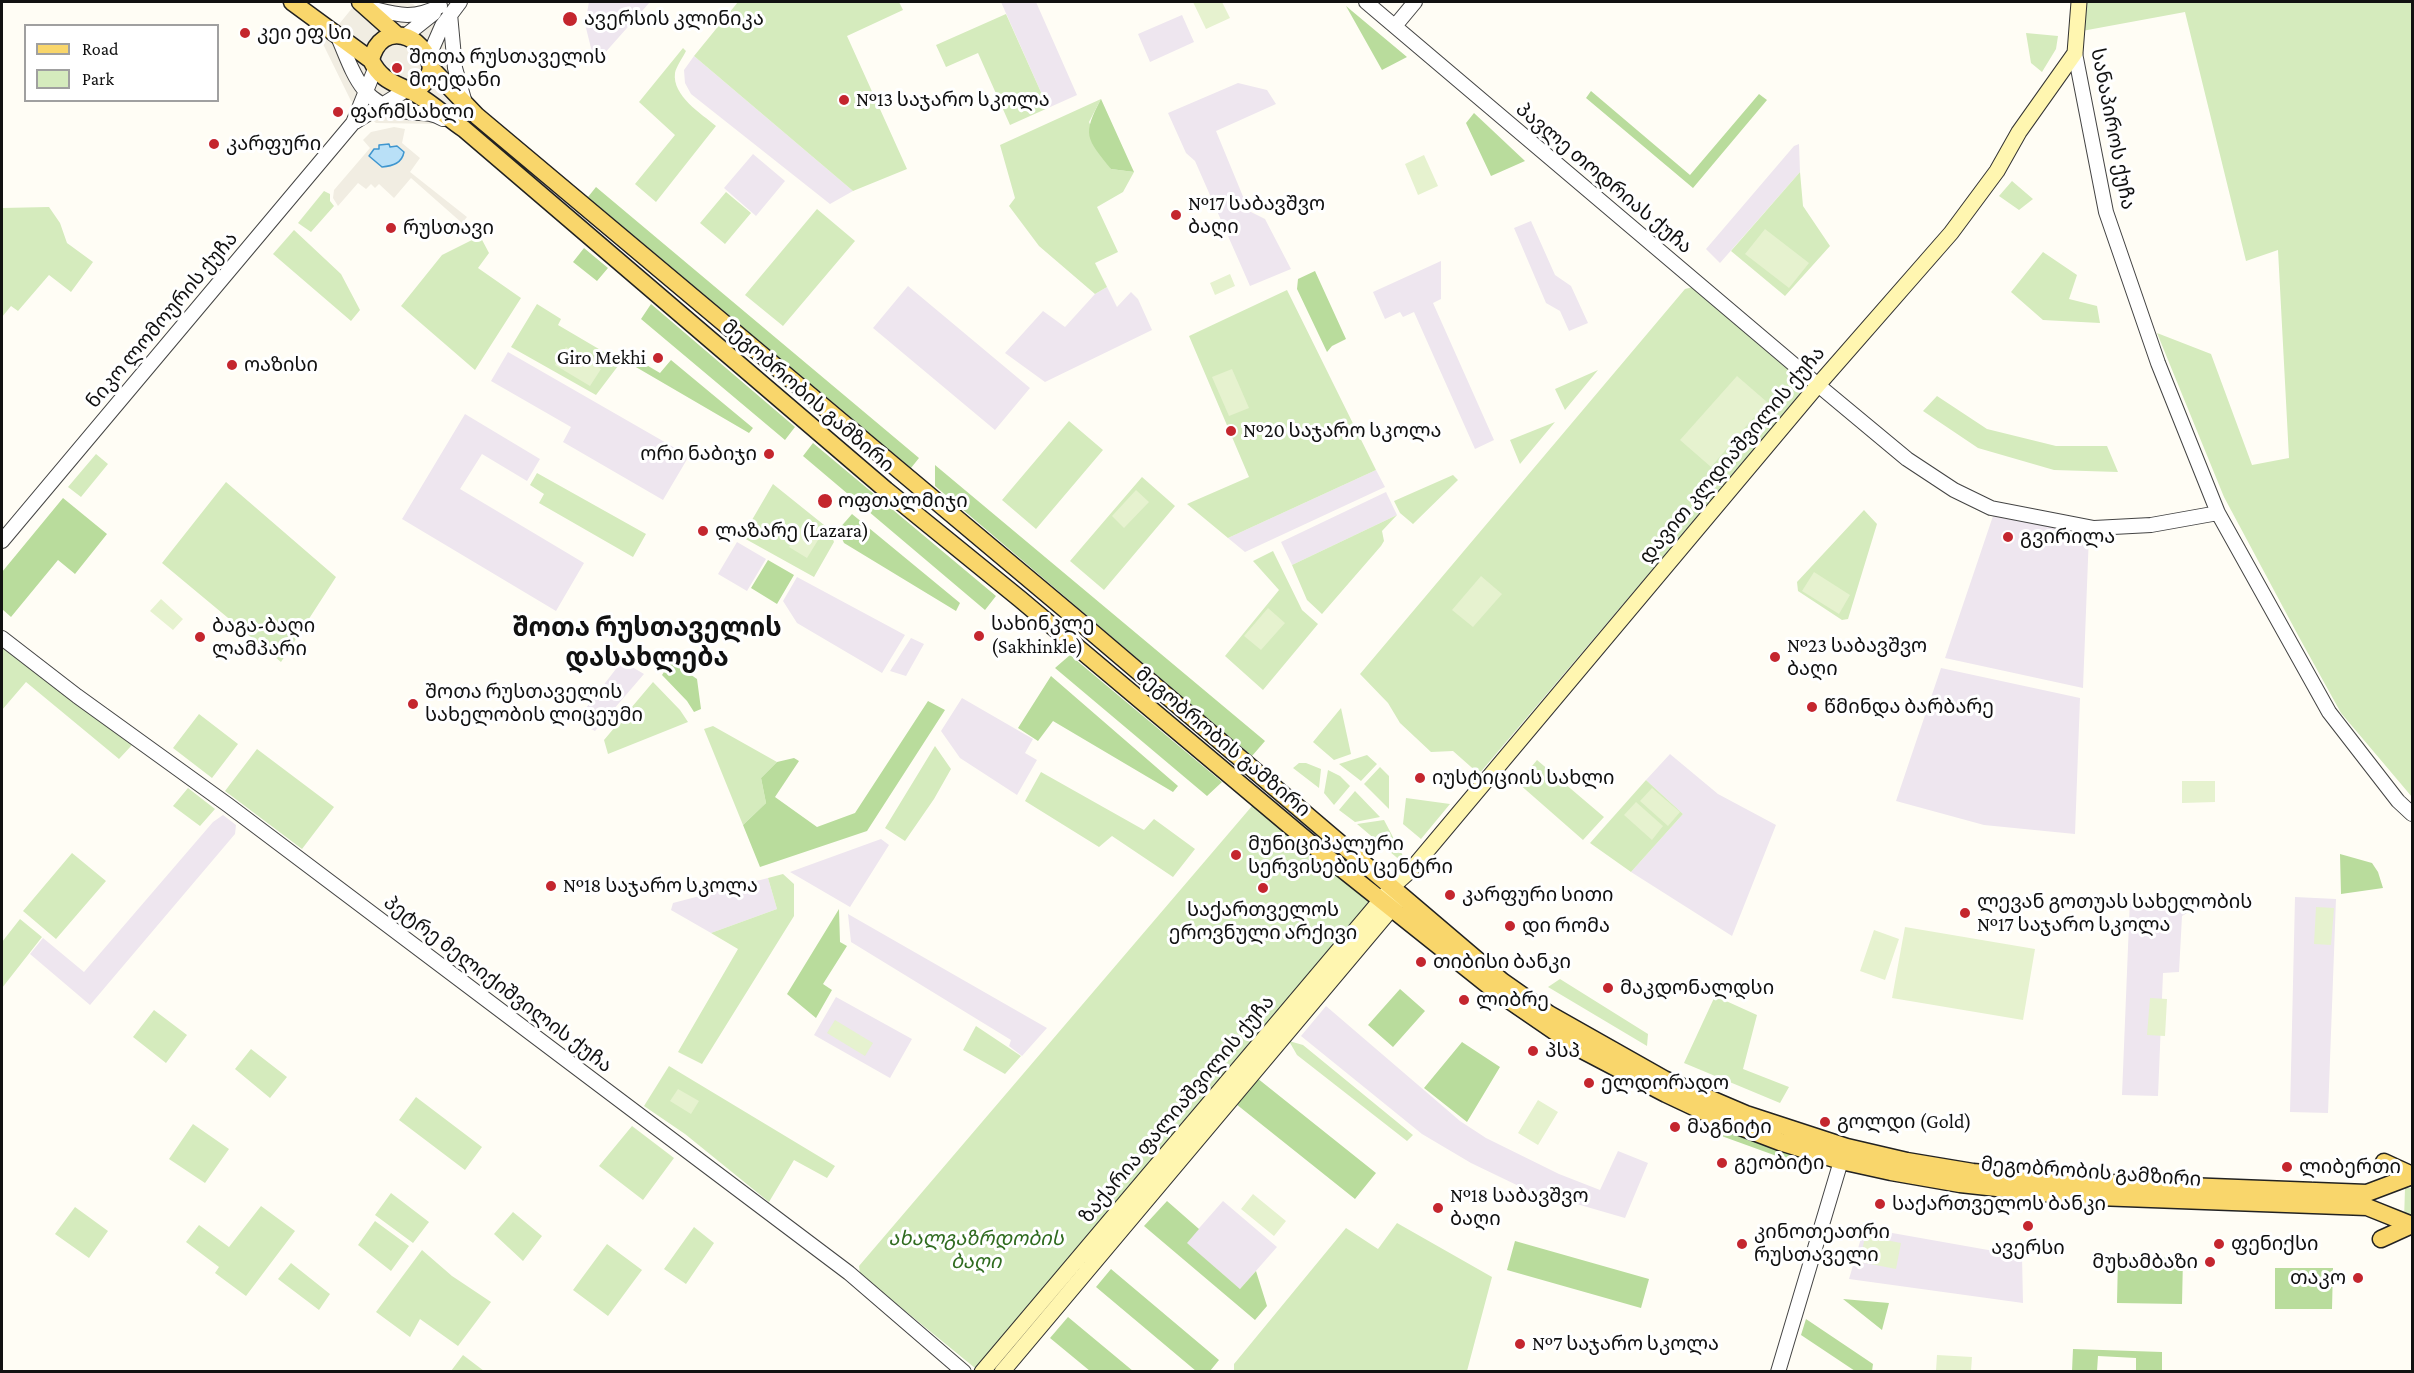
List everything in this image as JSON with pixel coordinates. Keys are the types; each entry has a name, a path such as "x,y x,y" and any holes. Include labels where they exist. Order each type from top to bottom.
{"main road":[{"path":"292,2 373,65 389,82 408,90 464,129"},
{"name":"სანაპიროს ქუჩა","path":"2075,53 2079,2"},
{"path":"363,4 401,35 422,48 430,63 466,106"},
{"path":"373,65 379,43 401,35"},
{"name":"დავით კლდიაშვილის ქუჩა","path":"1391,898 1408,874 1818,385 1951,233 1997,171 2019,132 2075,53"},
{"path":"408,90 419,89 425,83 430,63"},
{"name":"მეგობრობის გამზირი","path":"466,106 915,483 1494,990 1580,1049 1718,1118 1780,1142 1841,1161 1953,1183 2040,1194 2367,1207 2412,1225"},
{"name":"მეგობრობის გამზირი","path":"464,129 886,490 1391,898 1549,1014 1664,1079 1782,1127 1847,1147 1907,1161 1973,1172 2070,1182 2367,1193 2412,1175"},
{"name":"ზაქარია ფალიაშვილის ქუჩა","path":"1002,1371 1185,1143 1391,898"},
{"name":"ზაქარია ფალიაშვილის ქუჩა","path":"982,1371 1185,1143"},
{"path":"2384,1162 2412,1175"},
{"path":"2381,1239 2412,1225"}],"street":[{"path":"363,4 405,16 428,13 460,2"},
{"name":"პავლე თოდრიას ქუჩა","path":"1366,2 1907,459 1954,490 1991,508 2094,528 2151,525 2218,513"},
{"path":"1395,26 1416,2"},
{"path":"401,35 445,7"},
{"path":"430,63 442,26 445,7"},
{"path":"445,7 455,68 466,106"},
{"path":"338,37 366,94 382,106 403,112 431,112 464,129"},
{"name":"სანაპიროს ქუჩა","path":"2075,53 2106,212 2158,363 2218,513 2328,712 2398,801 2412,814"},
{"path":"366,94 373,65"},
{"path":"382,106 408,90"},
{"name":"ნიკო ლომოურის ქუჩა","path":"2,541 353,123 366,94"},
{"name":"ნიკო ლომოურის ქუჩა","path":"353,123 382,106"},
{"name":"პეტრე მელიქიშვილის ქუჩა","path":"2,638 77,696 249,820 849,1273 964,1371"},
{"path":"1778,1371 1841,1161"}],"shaded area":[{"name":"შოთა რუსთაველის მოედანი","path":"357,2 413,4 454,42 465,92 447,118 440,124 376,123 351,101 323,44"},
{"path":"589,2 650,2 595,64 585,24"},
{"path":"1001,2 1036,2 1077,95 1048,108"},
{"path":"1182,15 1194,42 1150,62 1138,34"},
{"path":"694,56 853,191 830,204 691,94 685,83 684,70"},
{"path":"1238,83 1267,90 1276,104 1216,131 1249,211 1265,219 1291,269 1250,286 1195,161 1186,153 1168,113"},
{"path":"394,127 405,129 402,143 420,158 410,172 467,217 462,223 411,178 394,198 379,184 375,188 371,184 366,189 358,183 338,206 333,198 334,190 370,148 363,140 371,132"},
{"path":"1799,144 1800,172 1720,263 1706,249 1794,146"},
{"path":"753,154 785,181 756,216 724,188"},
{"path":"1531,221 1555,275 1571,286 1588,323 1569,331 1560,311 1546,303 1514,228"},
{"path":"1441,261 1441,299 1433,303 1494,440 1475,449 1414,312 1403,317 1400,312 1385,319 1373,292"},
{"path":"908,286 1030,388 995,430 873,328"},
{"path":"1107,287 1117,307 1131,292 1138,299 1152,330 1045,382 1005,353 1043,311 1065,327 1095,294"},
{"path":"508,352 689,456 663,500 563,442 571,427 491,381"},
{"path":"465,414 540,459 527,481 482,454 460,489 584,563 556,611 402,519"},
{"path":"1376,470 1385,487 1245,552 1228,538"},
{"path":"1386,492 1397,515 1292,565 1281,542"},
{"path":"1993,516 2089,534 2083,688 1945,658"},
{"path":"737,542 766,559 747,591 718,574"},
{"path":"797,577 905,635 882,673 797,623 783,601"},
{"path":"911,638 924,644 906,676 890,671"},
{"path":"622,661 644,674 595,731 576,721"},
{"path":"1941,668 2080,698 2075,834 1984,825 1896,801"},
{"path":"962,698 1033,739 1025,753 1037,760 1017,795 960,758 941,731"},
{"path":"1670,754 1718,794 1776,825 1732,936 1631,872 1683,814 1646,780"},
{"path":"223,815 236,825 235,834 90,1005 30,954 43,938 84,972 213,822"},
{"path":"881,839 889,845 850,907 790,872"},
{"path":"768,878 777,909 711,933 671,910 673,903"},
{"path":"2295,897 2336,899 2328,1113 2290,1112"},
{"path":"2130,898 2187,900 2187,913 2182,916 2179,972 2163,973 2158,1096 2122,1095"},
{"path":"848,914 1047,1028 1022,1056 1009,1046 1011,1040 851,942"},
{"path":"836,997 912,1039 890,1078 814,1035"},
{"path":"1326,1006 1460,1121 1486,1138 1559,1174 1600,1190 1618,1151 1648,1163 1625,1218 1525,1189 1471,1163 1422,1134 1301,1036"},
{"path":"1223,1201 1277,1247 1240,1289 1186,1243"},
{"path":"1864,1228 2022,1256 2023,1303 1849,1279"}],"green space":[{"name":"№13 საჯარო სკოლა","path":"738,2 899,2 903,10 847,36 907,169 853,191 694,56"},
{"path":"1193,2 1222,2 1230,18 1206,29"},
{"path":"2084,2 2412,2 2412,797 2341,713 2299,637 2224,497 2157,333 2211,354 2252,465 2289,458 2278,250 2246,261 2185,12 2082,31"},
{"path":"1346,6 1407,57 1382,70"},
{"path":"1006,14 1048,108 1010,125 978,53 946,67 936,45"},
{"path":"2026,33 2058,36 2056,49 2042,72 2031,63"},
{"path":"683,48 686,51 675,73 678,89 689,104 716,126 656,202 635,184 675,135 639,102"},
{"path":"1591,91 1690,175 1759,94 1767,100 1693,188 1586,98"},
{"path":"1101,99 1089,122 1111,169 1134,172 1123,192 1097,207 1118,252 1095,263 1107,287 1095,294 1039,246 1009,206 1015,198 1000,145"},
{"path":"1101,99 1134,172 1111,169 1092,143 1089,129"},
{"path":"1474,113 1525,161 1491,176 1466,123"},
{"path":"1424,155 1438,186 1418,195 1405,164"},
{"path":"1800,172 1803,206 1830,246 1785,296 1731,251"},
{"path":"2012,181 2033,199 2019,210 1999,196"},
{"path":"596,187 919,458 911,468 588,197"},
{"path":"324,191 330,194 330,201 334,206 311,232 298,223"},
{"path":"726,192 751,213 725,244 700,223"},
{"path":"49,207 60,223 67,243 93,262 71,292 49,275 18,311 11,306 2,317 2,208"},
{"path":"817,209 855,241 783,326 745,295"},
{"path":"1765,229 1809,263 1789,288 1745,254"},
{"path":"294,230 341,274 360,310 351,321 273,254"},
{"path":"480,236 489,253 478,268 521,298 475,370 401,306 442,255"},
{"path":"584,248 608,268 597,281 573,262"},
{"path":"2043,252 2077,275 2069,299 2097,306 2100,323 2043,320 2011,292"},
{"path":"1315,271 1346,339 1332,346 1327,352 1297,289 1298,279"},
{"path":"1230,274 1235,286 1215,295 1210,283"},
{"path":"1697,286 1800,380 1801,394 1479,774 1453,751 1431,752 1400,723 1388,703 1360,674 1685,289"},
{"name":"№20 საჯარო სკოლა","path":"1287,290 1376,470 1228,538 1187,504 1249,477 1189,336"},
{"path":"537,304 561,319 558,325 621,362 596,395 511,347"},
{"path":"651,304 795,427 785,440 641,319"},
{"path":"566,347 601,369 590,386 555,365"},
{"path":"633,357 660,373 671,360 753,428 749,433 629,363"},
{"path":"1232,369 1249,408 1229,416 1212,377"},
{"path":"1598,370 1565,410 1555,389"},
{"path":"1737,376 1767,402 1711,467 1680,440"},
{"path":"1937,396 1987,429 2056,446 2107,446 2118,472 2054,470 1978,448 1923,411"},
{"path":"1069,421 1103,450 1036,529 1002,500"},
{"path":"1555,422 1520,464 1510,440"},
{"path":"813,443 996,596 985,610 803,456"},
{"path":"96,454 108,464 81,497 68,487"},
{"path":"935,465 1265,741 1252,756 935,486"},
{"path":"537,473 646,534 633,557 539,503 544,494 530,485"},
{"path":"1453,475 1458,480 1413,524 1400,513 1394,501"},
{"path":"1142,477 1175,506 1104,590 1070,561"},
{"path":"226,482 336,577 281,662 162,563"},
{"path":"773,484 829,529 834,542 814,577 742,537"},
{"path":"1136,490 1149,502 1124,528 1112,516"},
{"path":"63,498 107,534 75,574 58,560 11,617 2,609 2,572"},
{"path":"1864,510 1877,524 1848,619 1842,620 1798,591 1797,582"},
{"path":"852,514 960,603 956,611 844,543 838,530"},
{"path":"1397,515 1382,531 1384,541 1381,546 1322,614 1307,600 1292,565"},
{"path":"805,521 823,532 807,558 789,547"},
{"path":"1273,551 1302,610 1318,624 1263,690 1225,656 1279,590 1253,561"},
{"path":"768,560 794,575 777,604 751,588"},
{"path":"1814,572 1850,595 1839,614 1802,591"},
{"path":"1481,576 1502,594 1473,627 1452,610"},
{"path":"161,599 183,619 173,630 150,611"},
{"path":"1268,608 1285,623 1261,650 1244,636"},
{"path":"2,647 132,745 119,759 26,682 2,710"},
{"path":"1070,655 1222,782 1207,796 1055,668"},
{"path":"671,661 697,679 701,709 694,712 687,701 662,675"},
{"path":"1051,676 1178,786 1173,792 1053,721 1038,741 1018,728"},
{"path":"653,682 680,710 688,722 608,754 604,740"},
{"path":"928,701 945,710 867,831 760,867 743,825 766,803 761,778 777,762 794,758 799,761 775,797 817,827 855,813"},
{"path":"1341,708 1351,754 1334,760 1313,742"},
{"path":"199,714 238,744 212,778 173,748"},
{"path":"713,726 777,762 761,778 766,803 743,825 704,729"},
{"path":"935,746 951,769 934,799 905,841 885,828"},
{"path":"257,749 334,807 302,849 225,791"},
{"path":"1367,755 1377,764 1361,781 1339,764"},
{"path":"1537,760 1604,817 1583,840 1518,783"},
{"path":"1299,763 1306,763 1321,769 1319,788 1293,768"},
{"path":"1380,767 1389,776 1389,809 1364,784"},
{"path":"1328,770 1340,776 1350,786 1334,805 1324,793"},
{"path":"1041,772 1144,830 1154,819 1195,849 1173,877 1112,836 1099,847 1025,801"},
{"path":"1646,780 1683,814 1631,872 1590,843"},
{"path":"2182,781 2215,781 2215,802 2182,803"},
{"path":"188,788 215,809 200,826 173,806"},
{"path":"1652,788 1680,812 1668,826 1640,801"},
{"path":"1355,791 1380,817 1355,822 1339,810"},
{"path":"1406,798 1450,804 1421,839 1403,824"},
{"path":"1636,802 1663,826 1652,840 1624,815"},
{"name":"ახალგაზრდობის ბაღი","path":"1252,806 1259,806 1372,905 981,1367 975,1368 860,1274 859,1266"},
{"path":"1384,820 1403,856 1402,862 1357,824"},
{"path":"72,853 106,881 56,939 23,911"},
{"path":"2340,854 2372,863 2378,872 2383,888 2341,894"},
{"path":"783,874 794,884 794,916 702,1064 678,1052 738,949 711,933 777,909 768,878"},
{"path":"2316,907 2334,908 2331,945 2314,944"},
{"path":"839,909 840,942 847,946 823,984 832,990 816,1018 787,994"},
{"path":"20,919 42,937 2,988 2,942"},
{"path":"1905,927 2035,949 2023,1020 1892,998"},
{"path":"1874,930 1899,939 1885,980 1860,971"},
{"path":"1560,979 1648,1034 1647,1046 1548,987"},
{"path":"1400,989 1425,1011 1393,1047 1368,1025"},
{"path":"1715,996 1757,1015 1743,1069 1789,1087 1780,1103 1684,1063"},
{"path":"2150,998 2167,999 2165,1036 2147,1035"},
{"path":"154,1010 187,1035 166,1063 133,1037"},
{"path":"835,1020 873,1043 865,1056 827,1033"},
{"path":"976,1026 1021,1056 1005,1074 963,1050"},
{"path":"1289,1041 1303,1045 1413,1135 1407,1141 1297,1055"},
{"path":"1462,1042 1500,1067 1467,1122 1424,1088"},
{"path":"251,1049 287,1077 270,1098 235,1069"},
{"path":"669,1066 835,1166 827,1178 794,1160 769,1202 685,1134 644,1106"},
{"path":"1257,1078 1376,1173 1355,1199 1236,1104"},
{"path":"678,1089 699,1101 691,1114 670,1101"},
{"path":"416,1097 482,1147 465,1170 399,1120"},
{"path":"1538,1100 1558,1112 1538,1145 1518,1133"},
{"path":"1720,1122 1800,1151 1796,1163 1716,1134"},
{"path":"193,1124 229,1149 205,1183 169,1159"},
{"path":"632,1126 674,1158 643,1200 599,1166"},
{"path":"2405,1188 2412,1188 2412,1221 2404,1221"},
{"path":"391,1193 429,1222 413,1243 375,1215"},
{"path":"1253,1194 1286,1221 1274,1236 1241,1209"},
{"path":"1167,1201 1199,1229 1187,1243 1240,1289 1256,1271 1267,1306 1255,1320 1144,1226"},
{"path":"261,1206 295,1231 246,1296 215,1273 219,1267 186,1242 199,1225 229,1247"},
{"path":"75,1207 108,1231 89,1258 55,1234"},
{"path":"513,1212 542,1236 523,1261 494,1234"},
{"path":"375,1221 409,1246 391,1271 358,1245"},
{"path":"1397,1223 1492,1277 1467,1371 1234,1371 1234,1364 1346,1228 1378,1249"},
{"path":"694,1227 714,1243 686,1284 664,1269"},
{"path":"1865,1236 1901,1243 1896,1269 1860,1262"},
{"path":"1515,1241 1649,1279 1641,1308 1507,1270"},
{"path":"607,1244 642,1270 608,1316 573,1290"},
{"path":"422,1250 452,1276 491,1302 458,1346 420,1319 410,1337 376,1312"},
{"path":"2118,1257 2183,1258 2182,1304 2117,1303"},
{"path":"291,1263 330,1294 319,1310 278,1279"},
{"path":"2275,1268 2333,1268 2332,1309 2275,1309"},
{"path":"1111,1269 1219,1360 1210,1371 1196,1371 1096,1287"},
{"path":"1843,1299 1889,1303 1882,1330"},
{"path":"1068,1317 1133,1371 1090,1371 1050,1338"},
{"path":"1806,1319 1873,1364 1872,1371 1855,1371 1801,1335"},
{"path":"2073,1349 2162,1352 2162,1371 2136,1371 2136,1358 2098,1356 2097,1371 2072,1371"},
{"path":"463,1355 484,1371 451,1371"},
{"path":"1937,1355 1972,1357 1971,1371 1936,1371"}],"water":[{"path":"389,144 390,147 397,146 404,152 403,156 396,163 382,167 369,156 374,149 379,149 379,145"}],"place":[{"name":"ავერსის კლინიკა","path":"570,19"},
{"name":"კეი ეფ სი","path":"245,33"},
{"name":"შოთა რუსთაველის მოედანი","path":"397,68"},
{"name":"№13 საჯარო სკოლა","path":"844,100"},
{"name":"ფარმსახლი","path":"338,112"},
{"name":"კარფური","path":"214,144"},
{"name":"№17 საბავშვო ბაღი","path":"1176,215"},
{"name":"რუსთავი","path":"391,228"},
{"name":"Giro Mekhi","path":"658,358"},
{"name":"ოაზისი","path":"232,365"},
{"name":"№20 საჯარო სკოლა","path":"1231,431"},
{"name":"ორი ნაბიჯი","path":"769,454"},
{"name":"ოფთალმიჯი","path":"825,501"},
{"name":"ლაზარე (Lazara)","path":"703,531"},
{"name":"გვირილა","path":"2008,537"},
{"name":"სახინკლე (Sakhinkle)","path":"979,636"},
{"name":"ბაგა-ბაღი ლამპარი","path":"200,637"},
{"name":"№23 საბავშვო ბაღი","path":"1775,657"},
{"name":"შოთა რუსთაველის სახელობის ლიცეუმი","path":"413,704"},
{"name":"წმინდა ბარბარე","path":"1812,707"},
{"name":"იუსტიციის სახლი","path":"1420,778"},
{"name":"მუნიციპალური სერვისების ცენტრი","path":"1236,855"},
{"name":"№18 საჯარო სკოლა","path":"551,886"},
{"name":"საქართველოს ეროვნული არქივი","path":"1263,888"},
{"name":"კარფური სითი","path":"1450,895"},
{"name":"ლევან გოთუას სახელობის №17 საჯარო სკოლა","path":"1965,913"},
{"name":"დი რომა","path":"1510,926"},
{"name":"თიბისი ბანკი","path":"1421,962"},
{"name":"მაკდონალდსი","path":"1608,988"},
{"name":"ლიბრე","path":"1464,1000"},
{"name":"პსპ","path":"1533,1051"},
{"name":"ელდორადო","path":"1589,1083"},
{"name":"გოლდი (Gold)","path":"1825,1122"},
{"name":"მაგნიტი","path":"1675,1127"},
{"name":"გეობიტი","path":"1722,1163"},
{"name":"ლიბერთი","path":"2287,1167"},
{"name":"საქართველოს ბანკი","path":"1880,1204"},
{"name":"№18 საბავშვო ბაღი","path":"1438,1208"},
{"name":"ავერსი","path":"2028,1226"},
{"name":"კინოთეათრი რუსთაველი","path":"1742,1244"},
{"name":"ფენიქსი","path":"2219,1244"},
{"name":"მუხამბაზი","path":"2210,1262"},
{"name":"თაკო","path":"2358,1278"},
{"name":"№7 საჯარო სკოლა","path":"1520,1344"}],"district":[{"name":"შოთა რუსთაველის დასახლება","path":"647,643"}]}
